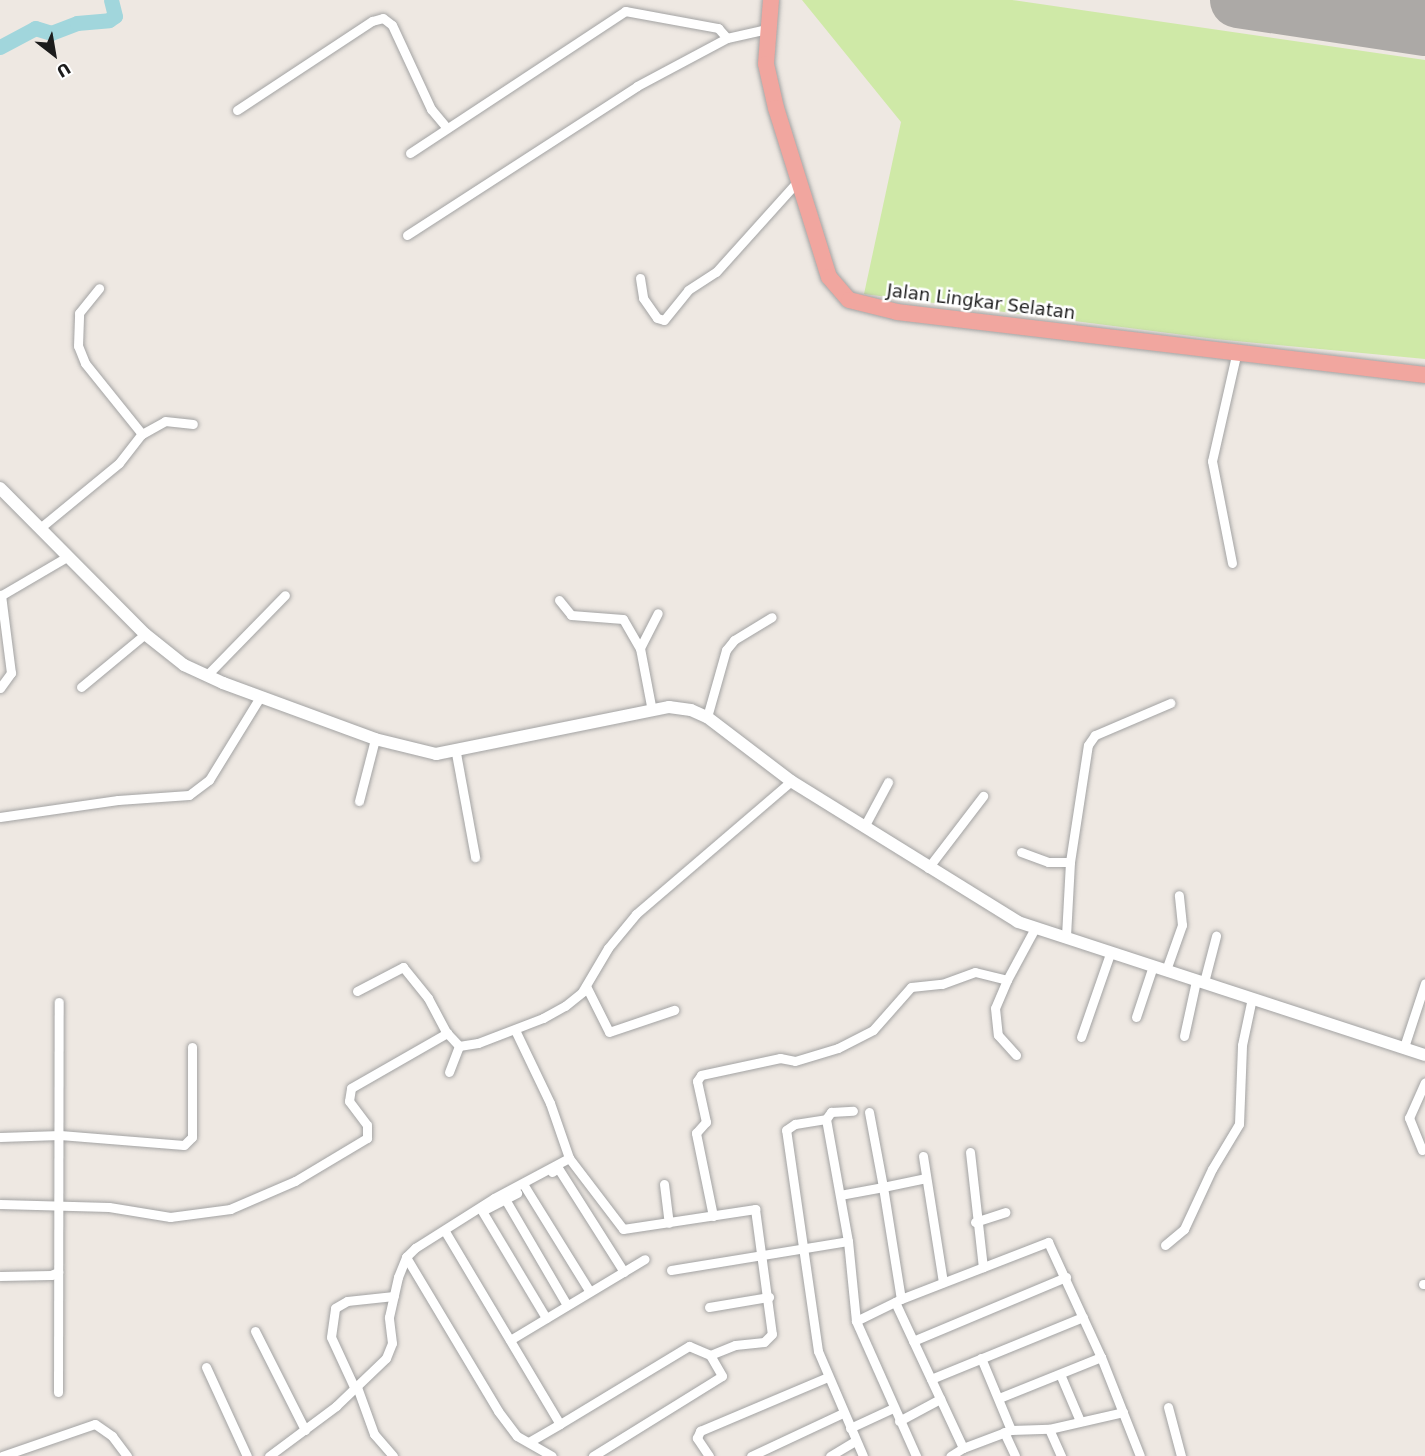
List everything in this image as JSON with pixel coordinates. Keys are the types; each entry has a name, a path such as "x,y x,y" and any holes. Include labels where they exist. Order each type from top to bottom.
{"highway":[{"name":"Jalan Lingkar Selatan","path":"771,0 766,64 797,182 829,277 849,300 869,308 1425,375"}],"street":[{"path":"410,153 625,11 718,28 727,39"},
{"path":"237,110 372,21 383,18 392,25 432,109 447,128"},
{"path":"407,235 564,131 727,39 767,29"},
{"path":"640,278 643,298 657,318 667,318 688,290 716,272 797,182"},
{"path":"99,288 79,313 78,345 85,363 142,434"},
{"path":"1232,563 1212,461 1236,351"},
{"path":"40,528 119,463 142,434 165,421 193,424"},
{"path":"0,488 40,528 65,558 145,634 184,665 206,676 375,739 426,754 456,753 652,711 680,708 707,717 791,781 928,868 1035,928 1066,936 1425,1055"},
{"path":"0,688 11,673 0,595 65,558"},
{"path":"206,676 285,595"},
{"path":"559,600 571,615 623,619 640,648 652,711"},
{"path":"640,648 658,613"},
{"path":"707,717 726,650 734,640 772,617"},
{"path":"81,687 145,634"},
{"path":"0,817 118,800 189,795 208,780 260,697"},
{"path":"1066,936 1070,862 1091,739 1170,703"},
{"path":"360,801 375,739"},
{"path":"456,753 475,857"},
{"path":"459,1046 515,1029 565,1006 586,986 608,948 636,914 791,781"},
{"path":"864,827 888,782"},
{"path":"928,868 984,796"},
{"path":"1021,852 1048,862 1070,862"},
{"path":"1166,970 1182,925 1179,896"},
{"path":"1016,1055 998,1035 995,1008 1035,928"},
{"path":"1184,1036 1216,936"},
{"path":"1081,1037 1111,951"},
{"path":"1136,1017 1153,966"},
{"path":"357,991 404,967 428,998 447,1033 459,1046"},
{"path":"712,1216 696,1133 706,1122 697,1081 702,1075 780,1058 795,1061 838,1048 873,1029 911,987 942,984 975,972 1007,980"},
{"path":"1404,1047 1425,983"},
{"path":"586,986 609,1032 674,1010"},
{"path":"1165,1245 1184,1229 1212,1169 1239,1124 1242,1045 1252,998"},
{"path":"58,1392 59,1002"},
{"path":"515,1029 550,1103 569,1158 623,1229 756,1209 772,1334 764,1342 735,1345 710,1355"},
{"path":"0,1204 60,1203 170,1217 230,1209 263,1197 367,1138 367,1125 349,1101 351,1088 447,1033"},
{"path":"449,1072 459,1046"},
{"path":"0,1137 60,1135 188,1144 192,1137 192,1047"},
{"path":"1422,1149 1409,1118 1425,1082"},
{"path":"853,1111 831,1112 826,1119 795,1124 786,1130 818,1351 863,1456"},
{"path":"869,1112 883,1187 898,1301 913,1341 963,1448"},
{"path":"826,1119 848,1241 856,1321 916,1456"},
{"path":"970,1152 975,1222 983,1267"},
{"path":"923,1156 943,1282"},
{"path":"269,1456 356,1388 391,1352 389,1317 406,1257 445,1231 569,1158"},
{"path":"445,1231 558,1168 624,1272"},
{"path":"840,1195 926,1178"},
{"path":"664,1184 669,1223"},
{"path":"525,1187 590,1292"},
{"path":"505,1199 567,1305"},
{"path":"483,1211 546,1318"},
{"path":"975,1222 1005,1212"},
{"path":"445,1231 560,1424"},
{"path":"671,1270 848,1241"},
{"path":"856,1321 898,1301 1045,1241 1066,1277 1140,1456"},
{"path":"406,1257 498,1411 518,1436 552,1456"},
{"path":"510,1340 645,1259"},
{"path":"0,1276 51,1275 58,1272"},
{"path":"913,1341 1066,1277"},
{"path":"393,1456 375,1434 331,1337 336,1308 346,1301 394,1296"},
{"path":"709,1307 769,1297"},
{"path":"931,1379 1083,1317"},
{"path":"255,1331 305,1430"},
{"path":"529,1442 689,1346 710,1355 722,1376 714,1383 592,1456"},
{"path":"999,1398 1101,1357"},
{"path":"981,1358 999,1398 1016,1456"},
{"path":"206,1367 247,1456"},
{"path":"1060,1374 1080,1421"},
{"path":"709,1456 697,1438 700,1431 828,1377"},
{"path":"899,1421 940,1399"},
{"path":"1168,1407 1181,1456"},
{"path":"850,1428 893,1408"},
{"path":"950,1456 963,1448 1008,1431 1049,1429 1123,1412"},
{"path":"751,1456 843,1413"},
{"path":"2,1456 95,1424 112,1436 127,1456"},
{"path":"1049,1429 1062,1456"},
{"path":"830,1456 855,1441"}],"green space":[{"path":"802,0 1012,0 1425,60 1425,359 1215,339 864,294 901,122"}],"waterway":[{"path":"0,47 35,28 51,33 77,23 109,20 115,16 111,0"}],"runway":[{"path":"1238,0 1425,28"}]}
